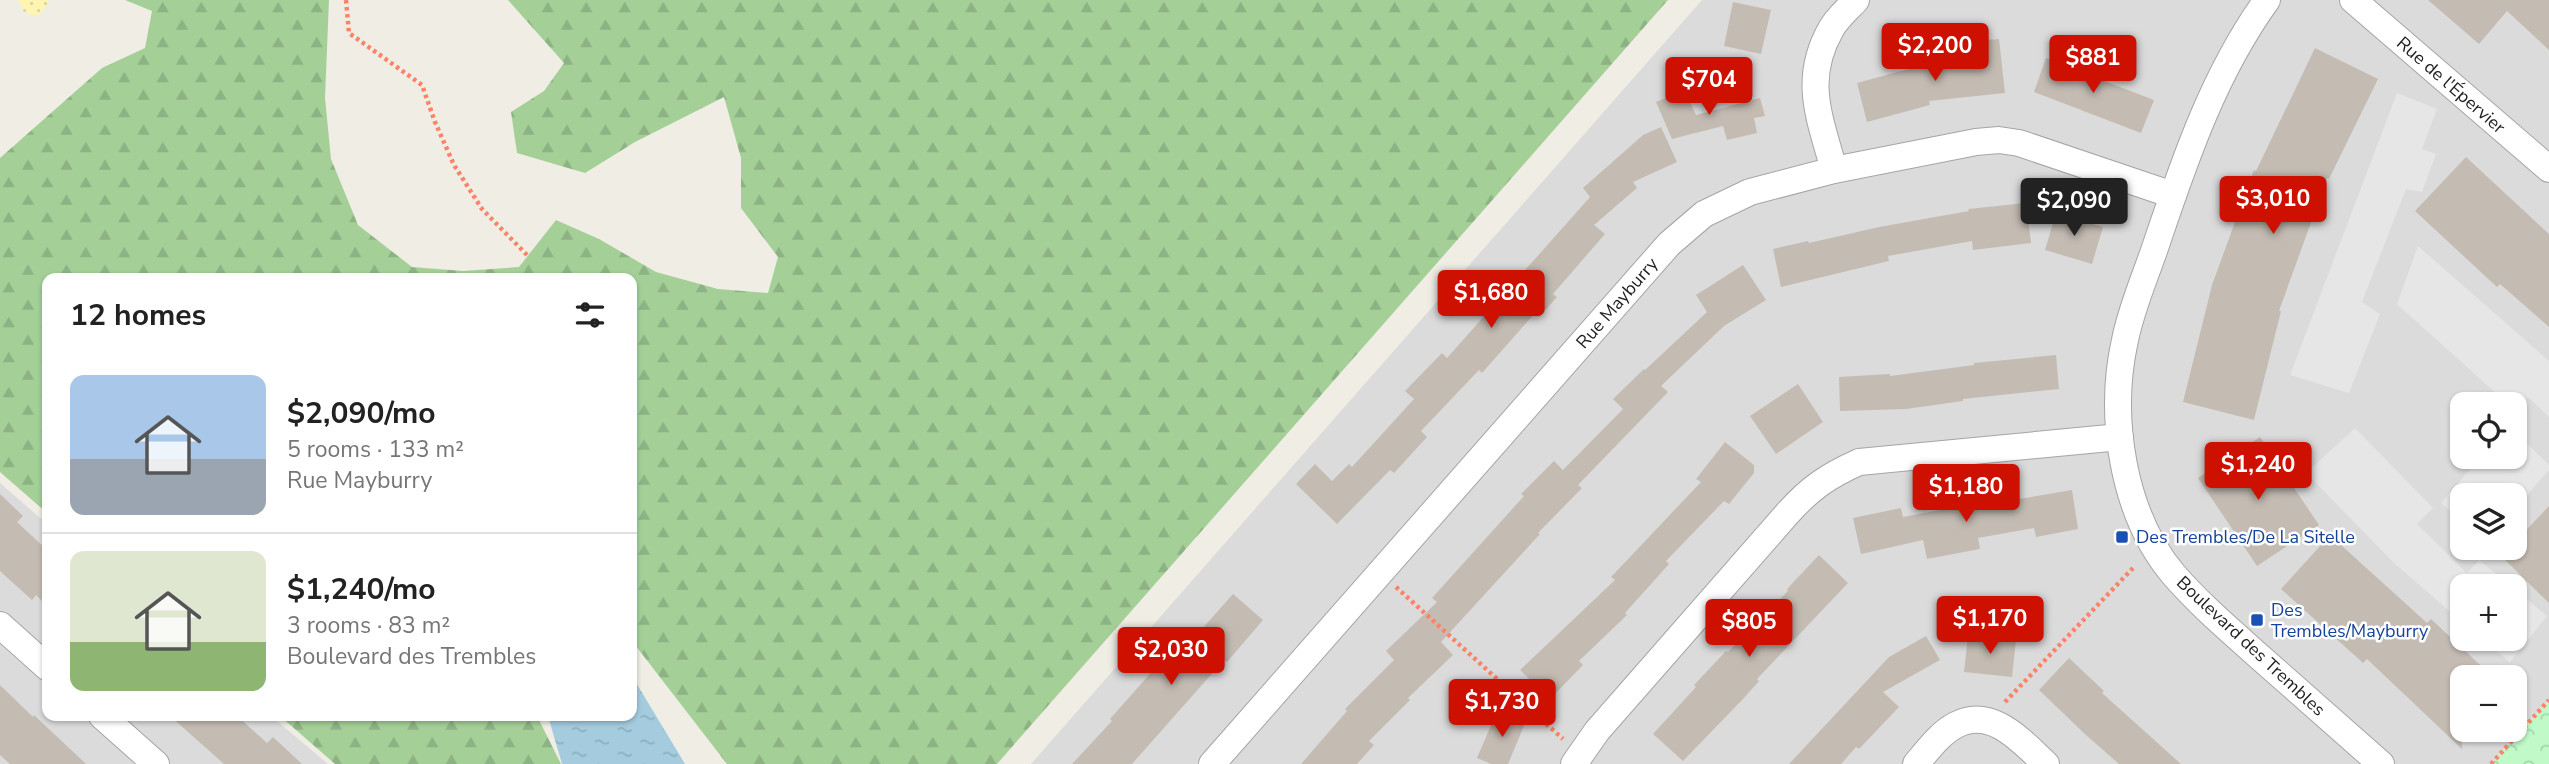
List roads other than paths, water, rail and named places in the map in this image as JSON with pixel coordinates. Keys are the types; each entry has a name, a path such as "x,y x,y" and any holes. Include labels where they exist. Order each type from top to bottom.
{"street":[{"path":"1834,170 1814,91 1817,62 1832,27 1856,0"},
{"name":"Boulevard des Trembles","path":"2267,0 2229,59 2173,195 2125,341 2120,386 2119,437 2124,470 2134,504 2150,538 2172,573 2203,605 2381,764"},
{"name":"Rue de l'Épervier","path":"2353,0 2549,169"},
{"name":"Rue Mayburry","path":"1212,764 1669,244 1704,214 1750,192 1834,170 1976,142 1999,140 2019,143 2173,195"},
{"path":"1577,759 1801,499 1830,475 1859,462 2119,437"},
{"path":"0,625 42,663"},
{"path":"1916,764 1938,739 1956,725 1973,720 1994,722 2046,764"},
{"path":"108,721 156,764"}],"water":[{"path":"637,684 685,764 562,764 549,721 637,721"}],"place":[{"name":"Des Trembles/De La Sitelle","path":"2122,537"},
{"name":"Des Trembles/Mayburry","path":"2257,620"}]}
